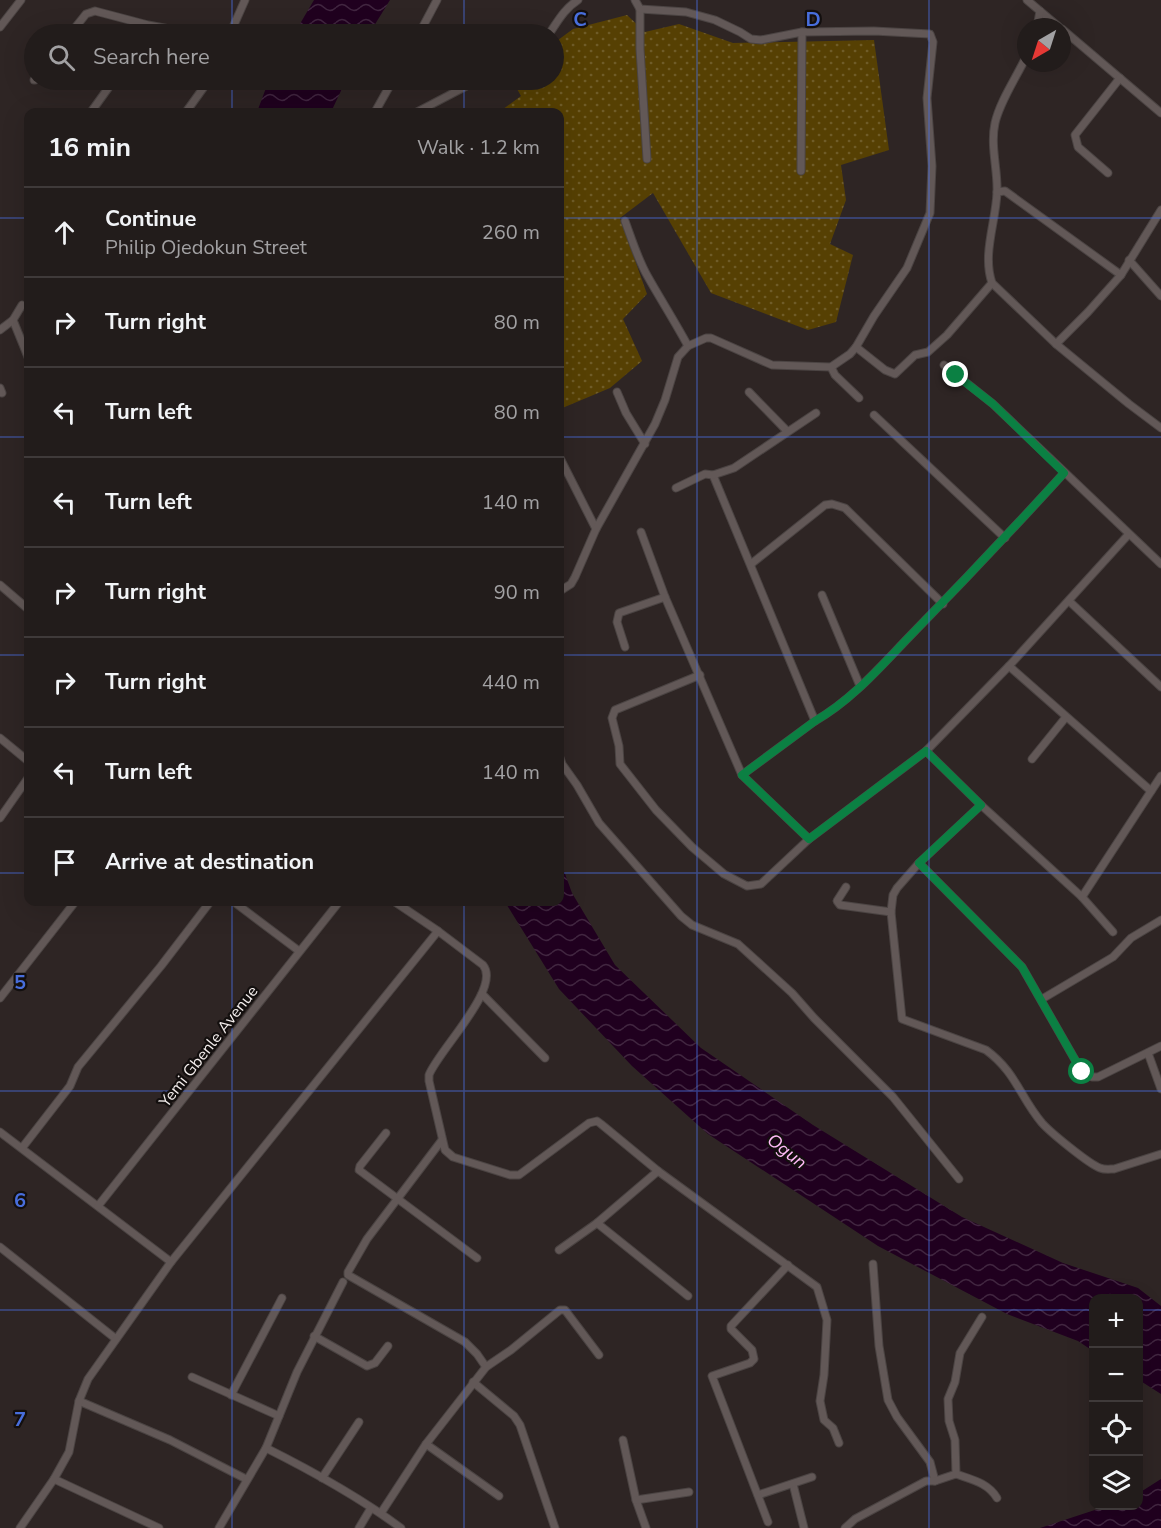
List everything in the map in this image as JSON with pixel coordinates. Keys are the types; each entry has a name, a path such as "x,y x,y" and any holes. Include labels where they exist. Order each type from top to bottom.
{"street":[{"path":"0,27 21,0"},
{"path":"234,24 245,0"},
{"path":"424,24 437,0"},
{"path":"555,24 569,6 578,0"},
{"path":"635,0 640,9 646,159"},
{"path":"1027,0 1049,18"},
{"path":"564,588 575,578 596,529 645,444 665,400 678,357 688,346 705,338 711,338 772,365 831,367 850,354 907,268 930,213 932,166 927,98 933,38 930,34 926,32 802,32 761,40 751,39 715,20 686,12 640,9"},
{"path":"78,24 86,14 95,11 144,24"},
{"path":"1039,18 1040,11"},
{"path":"801,171 802,32"},
{"path":"1071,36 1161,113"},
{"path":"1019,72 996,121 994,146 997,192 988,260 988,273 992,284 1056,344 1129,405 1161,428"},
{"path":"1108,173 1078,147 1074,135 1120,78"},
{"path":"94,108 107,90"},
{"path":"189,108 202,90"},
{"path":"377,108 387,90"},
{"path":"425,108 459,90"},
{"path":"997,192 1005,191 1121,275"},
{"path":"1056,344 1121,275 1161,210"},
{"path":"625,221 635,250 648,276 688,346"},
{"path":"1129,260 1161,296"},
{"path":"856,346 885,370 895,374 915,355 928,352 947,335 992,284"},
{"path":"0,330 13,320 22,305"},
{"path":"13,320 24,347"},
{"path":"944,365 993,404 1161,564"},
{"path":"831,367 835,375 860,398"},
{"path":"617,392 630,421 645,444"},
{"path":"749,392 787,431"},
{"path":"676,488 705,474 713,475 734,468 816,413"},
{"path":"873,415 1005,538"},
{"path":"564,466 596,529"},
{"path":"742,775 827,714 860,686 943,604 1064,473"},
{"path":"713,475 815,721"},
{"path":"751,564 825,505 832,504 844,508 943,604"},
{"path":"641,531 665,597 742,775 809,839"},
{"path":"700,675 615,710 612,718 619,746 620,764 656,810 692,848 724,873 747,886 761,885 809,839 926,751 1009,666 1128,535"},
{"path":"0,585 24,602"},
{"path":"822,595 860,686"},
{"path":"625,647 617,621 619,613 665,597"},
{"path":"1069,601 1161,687"},
{"path":"1009,666 1151,790"},
{"path":"1032,759 1066,717"},
{"path":"0,738 24,758"},
{"path":"926,751 981,805 1082,897 1113,932"},
{"path":"564,765 599,823 681,915 692,925 738,944 792,993 893,1097 959,1179"},
{"path":"1082,897 1161,776"},
{"path":"0,818 24,784"},
{"path":"981,805 919,863 893,895 891,912 902,1019 986,1050 995,1056 1015,1079 1043,1124 1094,1165 1108,1170 1161,1154"},
{"path":"919,863 1022,967 1042,999 1078,1067 1087,1075 1098,1077 1161,1046"},
{"path":"846,887 837,898 840,905 891,912"},
{"path":"0,998 72,906"},
{"path":"22,1148 70,1086 78,1067 207,906"},
{"path":"239,906 299,951"},
{"name":"Yemi Gbenle Avenue","path":"98,1206 336,906"},
{"path":"401,906 438,931 486,969 487,975 482,994 429,1075 445,1150 453,1157 515,1176 590,1123 597,1121 658,1171 817,1287 827,1320 820,1401 824,1420 833,1428 839,1443"},
{"path":"1042,999 1113,957 1131,938 1161,920"},
{"path":"20,1528 54,1479 71,1446 79,1401 87,1378 171,1262 438,931"},
{"path":"482,994 545,1058"},
{"path":"1148,1053 1161,1089"},
{"path":"0,1132 171,1262"},
{"path":"386,1133 359,1168 477,1258"},
{"path":"442,1140 367,1239 348,1275 465,1342 486,1367"},
{"path":"559,1250 597,1223 658,1171"},
{"path":"597,1223 688,1296"},
{"path":"0,1247 116,1339"},
{"path":"873,1264 879,1346 888,1400 897,1417 930,1462 935,1480"},
{"path":"768,1522 712,1376 750,1363 754,1359 752,1350 731,1329 731,1326 788,1265"},
{"path":"219,1528 266,1448 297,1372 343,1282"},
{"path":"231,1395 282,1298"},
{"path":"381,1513 426,1444 486,1367 512,1350 560,1310 565,1310 599,1355"},
{"path":"956,1474 955,1440 949,1421 948,1399 955,1382 960,1353 982,1317"},
{"path":"314,1336 367,1366 375,1364 388,1346"},
{"path":"192,1377 279,1416"},
{"path":"473,1382 513,1416 519,1425 555,1528"},
{"path":"79,1401 170,1440 246,1479"},
{"path":"322,1478 359,1422"},
{"path":"623,1440 636,1500 646,1528"},
{"path":"426,1444 499,1496"},
{"path":"266,1448 322,1478 381,1513 401,1528"},
{"path":"845,1528 855,1519 926,1480 956,1474 988,1486 998,1498"},
{"path":"758,1495 812,1477"},
{"path":"54,1479 159,1528"},
{"path":"793,1484 804,1528"},
{"path":"636,1500 689,1492"},
{"path":"359,1528 371,1508"}],"shaded area":[{"path":"627,15 645,32 679,24 733,43 874,40 889,150 841,165 846,200 830,244 853,255 836,322 808,330 711,293 653,193 620,218 647,294 623,319 642,361 610,388 564,407 564,108 504,108 521,96 518,90 564,90 564,36 573,29"}],"water":[{"path":"314,0 390,0 375,24 300,24"},
{"path":"265,90 341,90 333,108 258,108"},
{"name":"Ogun","path":"564,871 572,893 615,965 701,1048 813,1125 962,1217 1063,1263 1138,1288 1161,1306 1161,1394 1143,1383 1143,1294 1089,1294 1089,1348 1078,1341 1007,1314 878,1246 708,1134 632,1066 559,989 507,906 564,906"},
{"path":"1161,1479 1161,1528 1040,1528 1095,1510 1143,1510 1143,1490"}],"route":[{"path":"956,375 993,404 1064,473 943,604 860,686 827,714 742,775 809,839 926,751 981,805 919,863 1022,967 1082,1072"}]}
